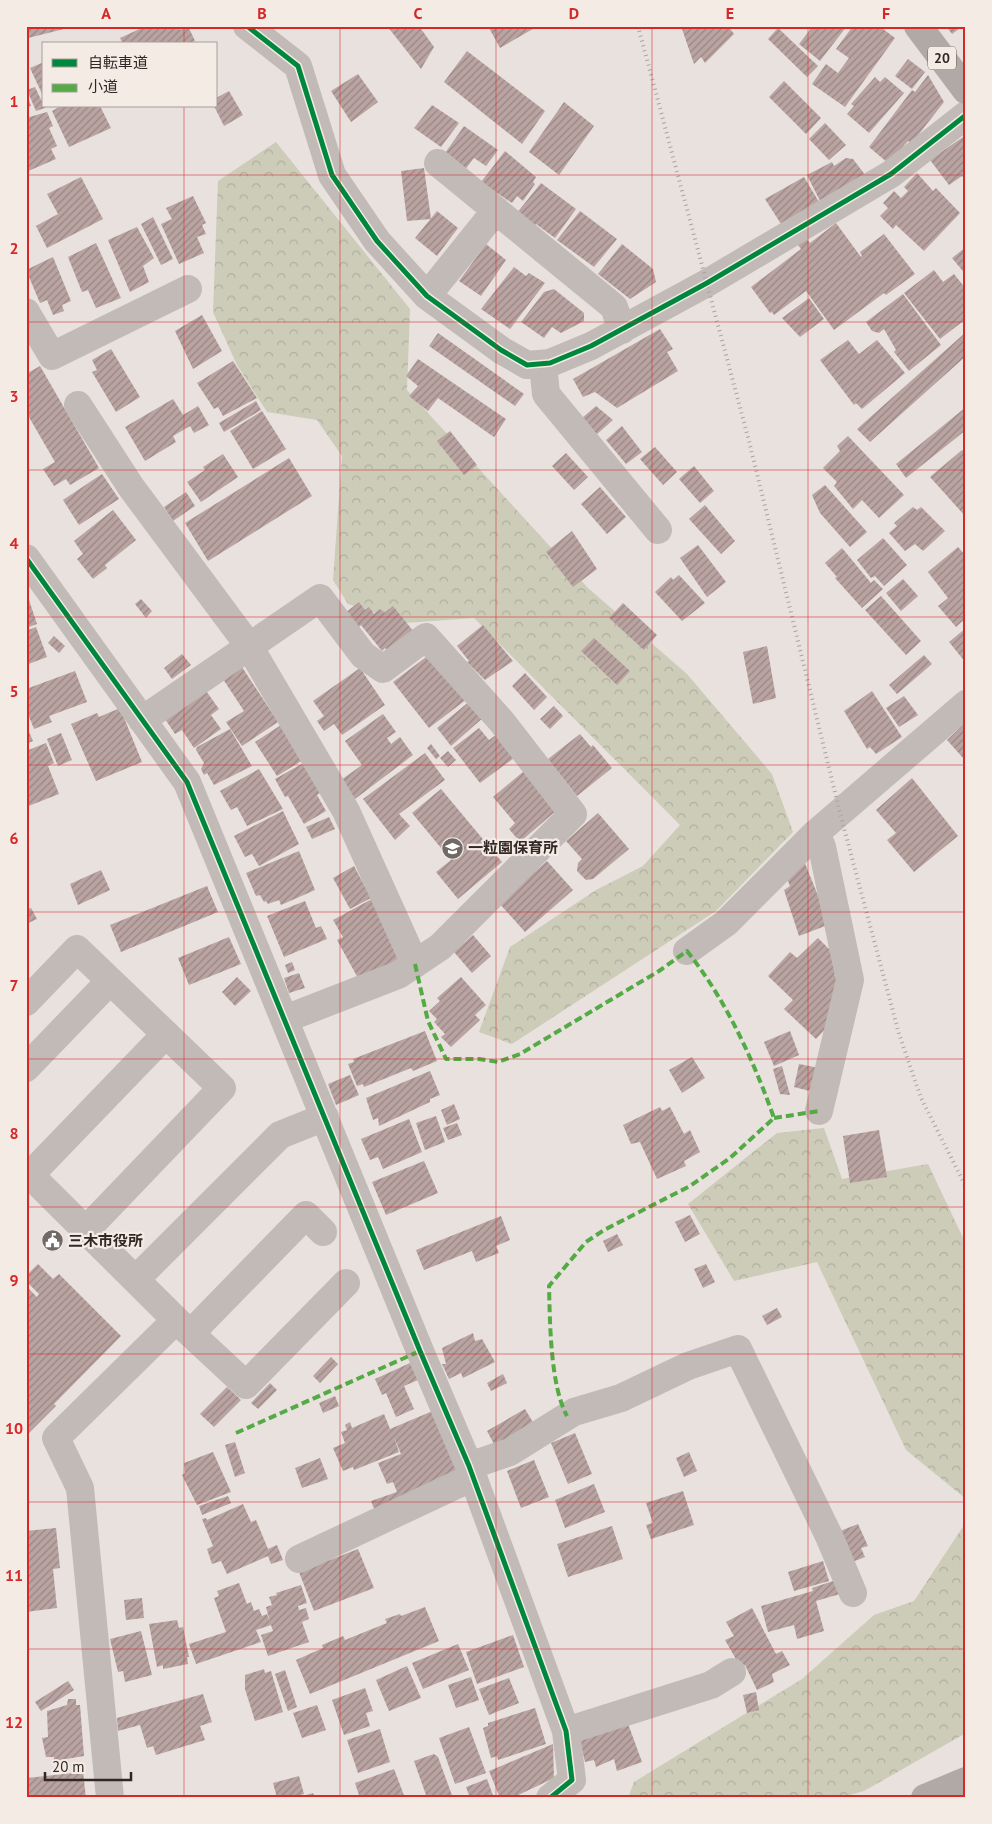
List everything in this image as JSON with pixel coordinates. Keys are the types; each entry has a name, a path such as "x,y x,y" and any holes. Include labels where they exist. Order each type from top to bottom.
{"main road":[{"name":"20","path":"918,26 966,90"},
{"path":"925,1798 966,1781"}],"street":[{"path":"247,26 298,66 332,175 377,241 427,296 501,350 527,364 550,363 591,346 706,283 891,174 966,115"},
{"path":"438,163 614,307 622,330"},
{"path":"427,296 496,210"},
{"path":"26,312 52,356 188,289"},
{"path":"543,364 546,394 658,530"},
{"path":"78,405 131,487 249,646 346,811 415,964"},
{"path":"26,558 187,782 471,1471 566,1731 572,1780 550,1798"},
{"path":"142,720 320,598 363,655 383,670 426,636 502,722 573,814 440,947 398,976 285,1019"},
{"path":"687,951 726,923 816,833 966,704"},
{"path":"816,833 822,847 850,980 818,1111"},
{"path":"26,1002 77,949 222,1088 86,1231"},
{"path":"26,1068 110,981"},
{"path":"166,1034 28,1173 246,1385 346,1283"},
{"path":"136,1279 280,1135 325,1117"},
{"path":"110,1798 80,1488 56,1438 184,1326 306,1215 323,1232"},
{"path":"299,1559 510,1452 574,1412 621,1398 688,1366 738,1349 829,1536 853,1593"},
{"path":"566,1731 711,1685 732,1672"}],"green space":[{"path":"276,142 410,309 407,390 588,588 687,674 772,774 793,832 716,911 512,1044 479,1032 510,947 596,890 643,866 680,825 474,618 405,623 348,604 333,580 342,456 317,420 267,412 237,365 213,312 218,181"},
{"path":"824,1128 842,1179 928,1164 966,1244 966,1499 906,1450 817,1262 734,1281 688,1204 777,1133"},
{"path":"966,1522 966,1733 864,1791 839,1798 628,1798 634,1782 802,1679 874,1615 914,1601"}],"building":[{"path":"26,26 68,26 68,28 28,38"},
{"path":"146,26 178,26 180,30 188,26 195,41 122,42 120,38"},
{"path":"387,26 419,26 434,47 421,69"},
{"path":"488,26 538,26 500,48"},
{"path":"685,26 728,26 734,34 705,63 701,57 694,64 682,29"},
{"path":"813,26 847,26 820,61 799,44"},
{"path":"853,26 879,26 895,38 845,107 812,84 826,64 838,73 849,58 836,49"},
{"path":"946,26 963,26 952,34"},
{"path":"778,28 818,66 807,77 768,39"},
{"path":"467,51 545,111 522,144 444,82"},
{"path":"908,59 925,72 912,89 895,76"},
{"path":"42,63 42,94 30,68"},
{"path":"358,74 378,102 351,122 331,91"},
{"path":"928,75 944,102 912,143 908,141 888,163 869,147 912,90 915,92"},
{"path":"875,77 880,82 885,77 904,93 869,133 847,114 854,106 851,104"},
{"path":"784,81 821,118 806,134 769,97"},
{"path":"35,87 42,102 42,108 45,108 36,111 27,90"},
{"path":"229,91 243,115 224,126 215,108 218,108 218,97"},
{"path":"26,92 31,106 26,107"},
{"path":"564,102 594,126 559,175 529,152"},
{"path":"432,105 459,123 441,147 414,128"},
{"path":"57,108 101,108 111,128 69,147 52,111"},
{"path":"47,112 53,126 49,128 57,146 51,149 56,159 26,172 26,118"},
{"path":"825,123 846,145 829,160 809,139"},
{"path":"464,126 498,150 486,166 474,158 464,171 443,156"},
{"path":"963,137 966,141 966,180 962,176 949,185 930,160"},
{"path":"505,151 536,177 533,182 535,184 523,201 517,196 512,203 481,182"},
{"path":"846,158 853,159 866,176 820,201 807,175 832,162 834,166"},
{"path":"424,168 431,219 407,221 401,171"},
{"path":"917,173 933,191 936,188 960,213 924,251 896,225 893,229 880,216 888,208 883,203 894,191 901,198 908,191 904,187"},
{"path":"81,177 103,219 47,248 36,226 58,214 47,194"},
{"path":"804,177 819,202 781,224 765,199"},
{"path":"541,183 576,209 555,238 536,224 533,227 516,214"},
{"path":"193,196 206,223 202,225 206,234 197,237 204,253 179,264 161,224 172,219 166,208"},
{"path":"437,211 458,228 437,256 415,238"},
{"path":"580,211 617,239 594,267 557,240"},
{"path":"153,217 173,259 161,265 141,224"},
{"path":"836,223 861,257 860,252 884,234 915,274 886,295 884,293 834,330 806,291 774,315 772,312 770,313 751,287 801,249 798,245 806,238 810,243"},
{"path":"137,227 154,258 143,266 149,282 130,292 108,240"},
{"path":"96,243 121,298 96,308 88,290 82,292 68,257"},
{"path":"486,244 506,260 481,296 459,281"},
{"path":"622,244 653,269 656,282 630,299 598,274"},
{"path":"966,247 966,275 952,258"},
{"path":"53,257 71,301 62,305 64,311 53,315 47,300 40,303 26,270"},
{"path":"514,267 526,276 529,273 545,283 510,329 481,309"},
{"path":"934,270 943,282 954,274 966,289 966,319 940,339 904,293"},
{"path":"554,289 584,313 584,321 561,333 552,327 544,338 521,322 544,292"},
{"path":"903,294 941,345 909,371 894,352 896,350 884,329 879,333 872,331 866,322"},
{"path":"809,298 824,319 800,337 782,318"},
{"path":"202,315 222,351 193,369 175,331"},
{"path":"660,329 673,349 667,352 678,371 617,408 595,392 583,397 573,379"},
{"path":"966,332 966,356 870,442 857,429"},
{"path":"438,333 524,394 515,406 429,346"},
{"path":"848,340 859,354 877,340 905,373 862,409 856,403 854,405 820,360"},
{"path":"111,349 140,397 116,412 92,372 97,370 92,360"},
{"path":"418,359 506,419 494,437 438,398 428,411 409,396 418,386 406,376"},
{"path":"233,361 257,398 223,416 218,407 214,409 197,383"},
{"path":"40,366 99,468 70,485 66,479 54,486 43,469 55,462 26,412 26,374"},
{"path":"173,399 183,415 198,406 209,425 194,433 190,426 173,436 176,442 145,461 125,427"},
{"path":"256,401 261,410 224,432 219,423"},
{"path":"596,406 613,420 596,435 582,418"},
{"path":"966,407 966,430 906,478 896,464"},
{"path":"262,411 286,449 253,469 230,431"},
{"path":"622,426 642,452 626,464 606,440"},
{"path":"450,431 477,465 464,475 437,441"},
{"path":"848,436 904,495 879,518 862,500 853,509 834,486 837,482 823,468 840,451 837,446"},
{"path":"655,447 677,472 663,485 640,459"},
{"path":"962,450 966,453 966,517 930,477"},
{"path":"566,453 588,477 574,490 552,466"},
{"path":"223,454 238,477 201,502 187,482 205,470 203,467"},
{"path":"289,458 312,496 208,561 185,523"},
{"path":"694,466 714,491 700,503 679,479"},
{"path":"102,474 119,499 79,525 63,500"},
{"path":"825,485 867,532 850,547 820,513 812,495"},
{"path":"600,487 626,517 607,534 581,504"},
{"path":"186,492 195,506 173,521 164,507"},
{"path":"705,505 735,541 721,554 689,519"},
{"path":"913,507 917,510 921,507 945,531 923,551 915,544 905,551 889,533 897,526 894,523"},
{"path":"113,510 136,540 105,565 107,568 93,579 77,559 83,554 74,541"},
{"path":"572,531 597,569 573,587 546,552"},
{"path":"883,538 907,565 884,586 875,576 871,578 857,560"},
{"path":"698,545 726,582 707,597 680,558"},
{"path":"958,547 966,556 966,618 956,627 938,606 948,598 928,572"},
{"path":"842,548 871,583 874,580 883,589 862,608 835,578 837,577 825,563"},
{"path":"679,575 705,603 682,621 655,592 671,577 673,580"},
{"path":"903,579 918,596 901,611 886,593"},
{"path":"881,596 921,641 906,655 865,610"},
{"path":"28,597 37,624 26,628 26,598"},
{"path":"141,599 152,611 146,618 135,604"},
{"path":"359,602 365,610 369,607 374,614 380,609 384,613 393,606 414,632 387,650 385,648 382,651 361,625 358,628 345,613"},
{"path":"623,603 657,635 644,650 609,618"},
{"path":"483,625 513,661 485,680 467,662 469,661 457,646"},
{"path":"36,627 47,657 26,665 26,631"},
{"path":"966,628 966,663 949,642"},
{"path":"54,636 65,646 59,653 48,643"},
{"path":"594,638 630,671 617,685 581,651"},
{"path":"767,646 776,698 753,704 743,652"},
{"path":"182,654 191,665 172,679 164,668"},
{"path":"430,654 467,699 429,728 393,682"},
{"path":"924,655 932,664 897,694 889,685"},
{"path":"242,667 278,722 242,746 226,722 244,711 223,679"},
{"path":"360,668 385,705 342,735 334,724 324,731 317,721 324,716 313,701"},
{"path":"75,671 87,702 49,716 52,722 34,729 26,709 26,689"},
{"path":"525,673 547,697 534,710 512,686"},
{"path":"204,688 219,709 211,715 221,729 194,748 182,730 175,734 163,716"},
{"path":"872,691 902,737 876,754 870,747 867,749 844,711"},
{"path":"904,696 918,715 899,727 886,708"},
{"path":"470,701 484,717 451,746 437,728"},
{"path":"554,706 563,716 550,729 540,719"},
{"path":"120,708 142,762 96,781 71,724 97,713 99,717"},
{"path":"383,714 396,732 387,738 391,744 400,737 413,755 355,799 341,780 362,765 345,741"},
{"path":"966,722 966,756 963,758 947,740"},
{"path":"26,725 33,741 26,744"},
{"path":"281,725 303,760 277,776 255,742"},
{"path":"479,728 489,740 497,734 514,758 480,783 453,748"},
{"path":"230,729 252,766 214,785 207,773 204,775 201,769 204,763 196,750 197,747"},
{"path":"61,733 72,760 58,766 47,739"},
{"path":"580,734 591,747 593,745 612,768 577,796 548,759"},
{"path":"46,743 54,763 48,766 59,794 26,807 26,751"},
{"path":"431,744 440,756 436,759 427,748"},
{"path":"448,751 456,760 448,767 440,758"},
{"path":"425,753 445,780 399,814 410,826 395,840 363,799"},
{"path":"307,761 323,791 317,795 326,811 304,824 288,796 285,797 275,779"},
{"path":"259,769 283,809 247,826 237,807 231,810 220,791"},
{"path":"524,771 557,810 520,842 509,829 515,823 493,797"},
{"path":"912,778 958,836 914,872 887,840 896,833 876,810"},
{"path":"441,789 502,862 458,899 436,872 451,860 412,813"},
{"path":"283,811 299,844 259,866 252,854 245,857 234,836"},
{"path":"598,813 629,849 593,879 586,880 577,871 578,863 582,859 566,841"},
{"path":"329,817 335,829 312,839 306,827"},
{"path":"299,851 315,890 281,905 279,900 268,904 266,901 264,902 260,895 256,896 246,873"},
{"path":"802,856 825,913 833,923 799,936 784,890 790,886 785,874"},
{"path":"547,861 573,890 525,932 499,903"},
{"path":"354,866 371,898 350,909 333,878"},
{"path":"101,870 110,890 78,905 70,884"},
{"path":"207,886 218,912 121,952 110,925"},
{"path":"373,900 400,953 396,955 399,961 359,980 337,940 343,937 333,920"},
{"path":"305,901 316,928 321,926 327,939 284,957 267,916"},
{"path":"31,908 37,919 26,924 26,910"},
{"path":"473,935 491,956 472,973 454,952"},
{"path":"229,937 241,964 189,985 178,958"},
{"path":"818,938 844,964 834,975 841,981 831,1023 816,1039 784,1009 793,1000 768,976 790,952 797,958"},
{"path":"292,962 295,970 288,973 285,965"},
{"path":"299,973 305,988 289,993 284,978"},
{"path":"237,977 251,991 235,1006 222,992"},
{"path":"461,977 486,1005 475,1015 480,1020 451,1047 441,1037 445,1034 434,1022 437,1019 429,1011 440,1001 437,998"},
{"path":"425,1031 437,1061 413,1071 411,1068 364,1087 363,1084 357,1086 348,1064 354,1062 353,1059"},
{"path":"790,1031 799,1055 774,1066 764,1042"},
{"path":"692,1057 705,1078 682,1093 669,1070"},
{"path":"799,1064 819,1068 814,1092 794,1087"},
{"path":"782,1066 790,1095 780,1094 773,1069"},
{"path":"430,1071 440,1095 430,1099 430,1102 379,1126 378,1118 373,1120 366,1098"},
{"path":"350,1075 359,1095 336,1105 328,1084"},
{"path":"454,1104 460,1119 447,1125 441,1110"},
{"path":"660,1107 662,1111 670,1107 684,1134 690,1130 700,1152 684,1161 686,1166 657,1179 640,1142 631,1144 623,1125"},
{"path":"436,1116 445,1142 425,1150 416,1123"},
{"path":"409,1119 422,1152 383,1169 378,1157 370,1160 361,1139"},
{"path":"457,1123 462,1135 448,1140 443,1128"},
{"path":"879,1130 887,1177 850,1183 843,1136"},
{"path":"424,1161 438,1193 386,1215 372,1182"},
{"path":"690,1215 700,1234 685,1242 675,1222"},
{"path":"501,1216 510,1240 496,1246 499,1253 476,1262 472,1251 424,1270 416,1250"},
{"path":"617,1234 623,1245 608,1252 603,1241"},
{"path":"38,1264 53,1279 59,1274 121,1336 54,1404 56,1406 26,1436 26,1286 37,1297 39,1294 26,1281 26,1276"},
{"path":"706,1264 715,1282 703,1288 694,1269"},
{"path":"777,1308 782,1317 767,1325 762,1316"},
{"path":"473,1333 475,1341 482,1339 495,1362 463,1378 461,1373 449,1379 442,1364 446,1364 442,1348"},
{"path":"331,1357 338,1364 320,1383 313,1376"},
{"path":"410,1363 418,1380 404,1386 414,1409 396,1417 386,1393 382,1395 375,1379"},
{"path":"503,1374 507,1383 491,1391 487,1383"},
{"path":"270,1383 277,1390 258,1409 251,1403"},
{"path":"227,1387 241,1400 214,1427 200,1414"},
{"path":"335,1396 339,1406 323,1413 319,1403"},
{"path":"525,1409 534,1424 495,1446 487,1431"},
{"path":"435,1410 461,1473 377,1516 371,1501 397,1492 393,1482 387,1484 378,1463 401,1454 394,1437 399,1452 354,1470 353,1467 343,1471 333,1448 345,1443 341,1432 347,1430 345,1425 350,1422 352,1428 384,1414 390,1429"},
{"path":"575,1433 592,1474 568,1484 551,1443"},
{"path":"235,1442 245,1473 235,1477 225,1445"},
{"path":"213,1452 231,1492 197,1505 182,1475 185,1473 184,1463"},
{"path":"689,1452 697,1471 684,1477 676,1458"},
{"path":"320,1458 328,1479 302,1488 295,1468"},
{"path":"534,1460 549,1497 521,1508 507,1471"},
{"path":"594,1484 605,1512 565,1528 555,1500"},
{"path":"683,1491 694,1525 651,1539 646,1525 653,1523 646,1503"},
{"path":"228,1496 231,1503 202,1515 199,1506"},
{"path":"243,1504 251,1522 256,1520 268,1549 277,1545 283,1560 271,1564 268,1556 227,1574 221,1561 212,1564 207,1549 213,1546 202,1519 206,1518 207,1520"},
{"path":"858,1524 868,1546 861,1548 865,1557 850,1563 840,1531"},
{"path":"612,1526 623,1559 568,1577 557,1544"},
{"path":"56,1528 60,1568 53,1569 57,1608 26,1612 26,1531"},
{"path":"358,1549 374,1588 314,1611 299,1572"},
{"path":"823,1561 829,1581 794,1591 788,1572"},
{"path":"836,1580 840,1594 816,1601 824,1631 797,1639 794,1625 768,1632 761,1606 813,1591 812,1588"},
{"path":"239,1583 247,1604 251,1602 254,1611 259,1609 262,1616 267,1614 270,1622 266,1607 272,1605 269,1597 301,1585 307,1603 298,1606 299,1610 306,1608 309,1619 302,1622 309,1642 268,1656 261,1635 273,1631 271,1625 256,1630 261,1642 196,1664 189,1644 226,1632 214,1598 219,1596 217,1591"},
{"path":"142,1598 144,1618 126,1620 124,1600"},
{"path":"425,1607 439,1641 310,1694 296,1660 323,1648 322,1645 343,1636 345,1640 387,1623 385,1619 400,1614 401,1616"},
{"path":"752,1608 776,1654 782,1651 790,1665 772,1674 774,1682 757,1690 745,1665 741,1668 725,1640 734,1636 726,1622"},
{"path":"177,1620 179,1628 183,1627 189,1657 187,1657 188,1664 163,1669 163,1665 157,1667 149,1624"},
{"path":"141,1631 152,1675 125,1682 123,1671 118,1672 110,1639"},
{"path":"513,1635 524,1667 477,1684 466,1652"},
{"path":"458,1644 469,1670 423,1689 412,1663"},
{"path":"407,1666 421,1698 389,1711 376,1680"},
{"path":"264,1669 265,1673 271,1671 283,1712 255,1721 245,1689 245,1675"},
{"path":"285,1670 297,1707 288,1711 275,1674"},
{"path":"471,1677 479,1700 456,1708 448,1685"},
{"path":"509,1678 519,1703 489,1715 479,1689"},
{"path":"68,1681 74,1690 41,1711 35,1702"},
{"path":"365,1688 373,1711 366,1713 370,1726 344,1735 332,1700"},
{"path":"756,1692 759,1710 747,1713 743,1695"},
{"path":"203,1694 212,1722 200,1726 205,1740 156,1755 153,1746 147,1748 140,1725 118,1731 117,1718"},
{"path":"68,1699 76,1699 76,1705 80,1705 84,1756 54,1761 54,1757 46,1757 42,1738 48,1737 47,1711 67,1705"},
{"path":"317,1705 326,1730 302,1738 293,1713"},
{"path":"535,1708 546,1744 498,1760 497,1756 491,1758 483,1728 488,1726 488,1723"},
{"path":"627,1721 642,1762 617,1771 614,1759 596,1767 594,1760 585,1762 579,1737"},
{"path":"469,1727 486,1773 455,1784 439,1738"},
{"path":"380,1729 390,1762 358,1773 347,1740"},
{"path":"553,1744 554,1778 512,1798 500,1798 489,1771"},
{"path":"434,1754 438,1757 453,1798 427,1798 414,1761"},
{"path":"394,1769 405,1798 360,1798 355,1783"},
{"path":"83,1772 86,1798 26,1798 27,1778"},
{"path":"299,1776 304,1794 291,1798 277,1798 273,1783"},
{"path":"487,1779 494,1798 470,1798 466,1787"},
{"path":"313,1793 315,1798 299,1798 299,1797"}],"railway":[{"path":"638,26 749,441 840,813 899,1034 921,1098 966,1187"}],"marked path":[{"path":"415,964 428,1021 446,1059 479,1059 498,1062 520,1054 659,971 687,951 714,989 748,1052 774,1118 730,1158 690,1186 604,1230 586,1242 549,1286 554,1370 561,1403 567,1416"},
{"path":"774,1118 819,1111"},
{"path":"236,1433 420,1351"}],"cycle path":[{"path":"247,26 298,66 332,175 377,241 427,296 501,350 527,365 550,363 591,346 707,283 891,174 966,115"},
{"path":"26,558 187,782 469,1466 566,1731 572,1780 550,1798"}],"place":[{"name":"一粒園保育所","path":"452,848"},
{"name":"三木市役所","path":"52,1241"}]}
